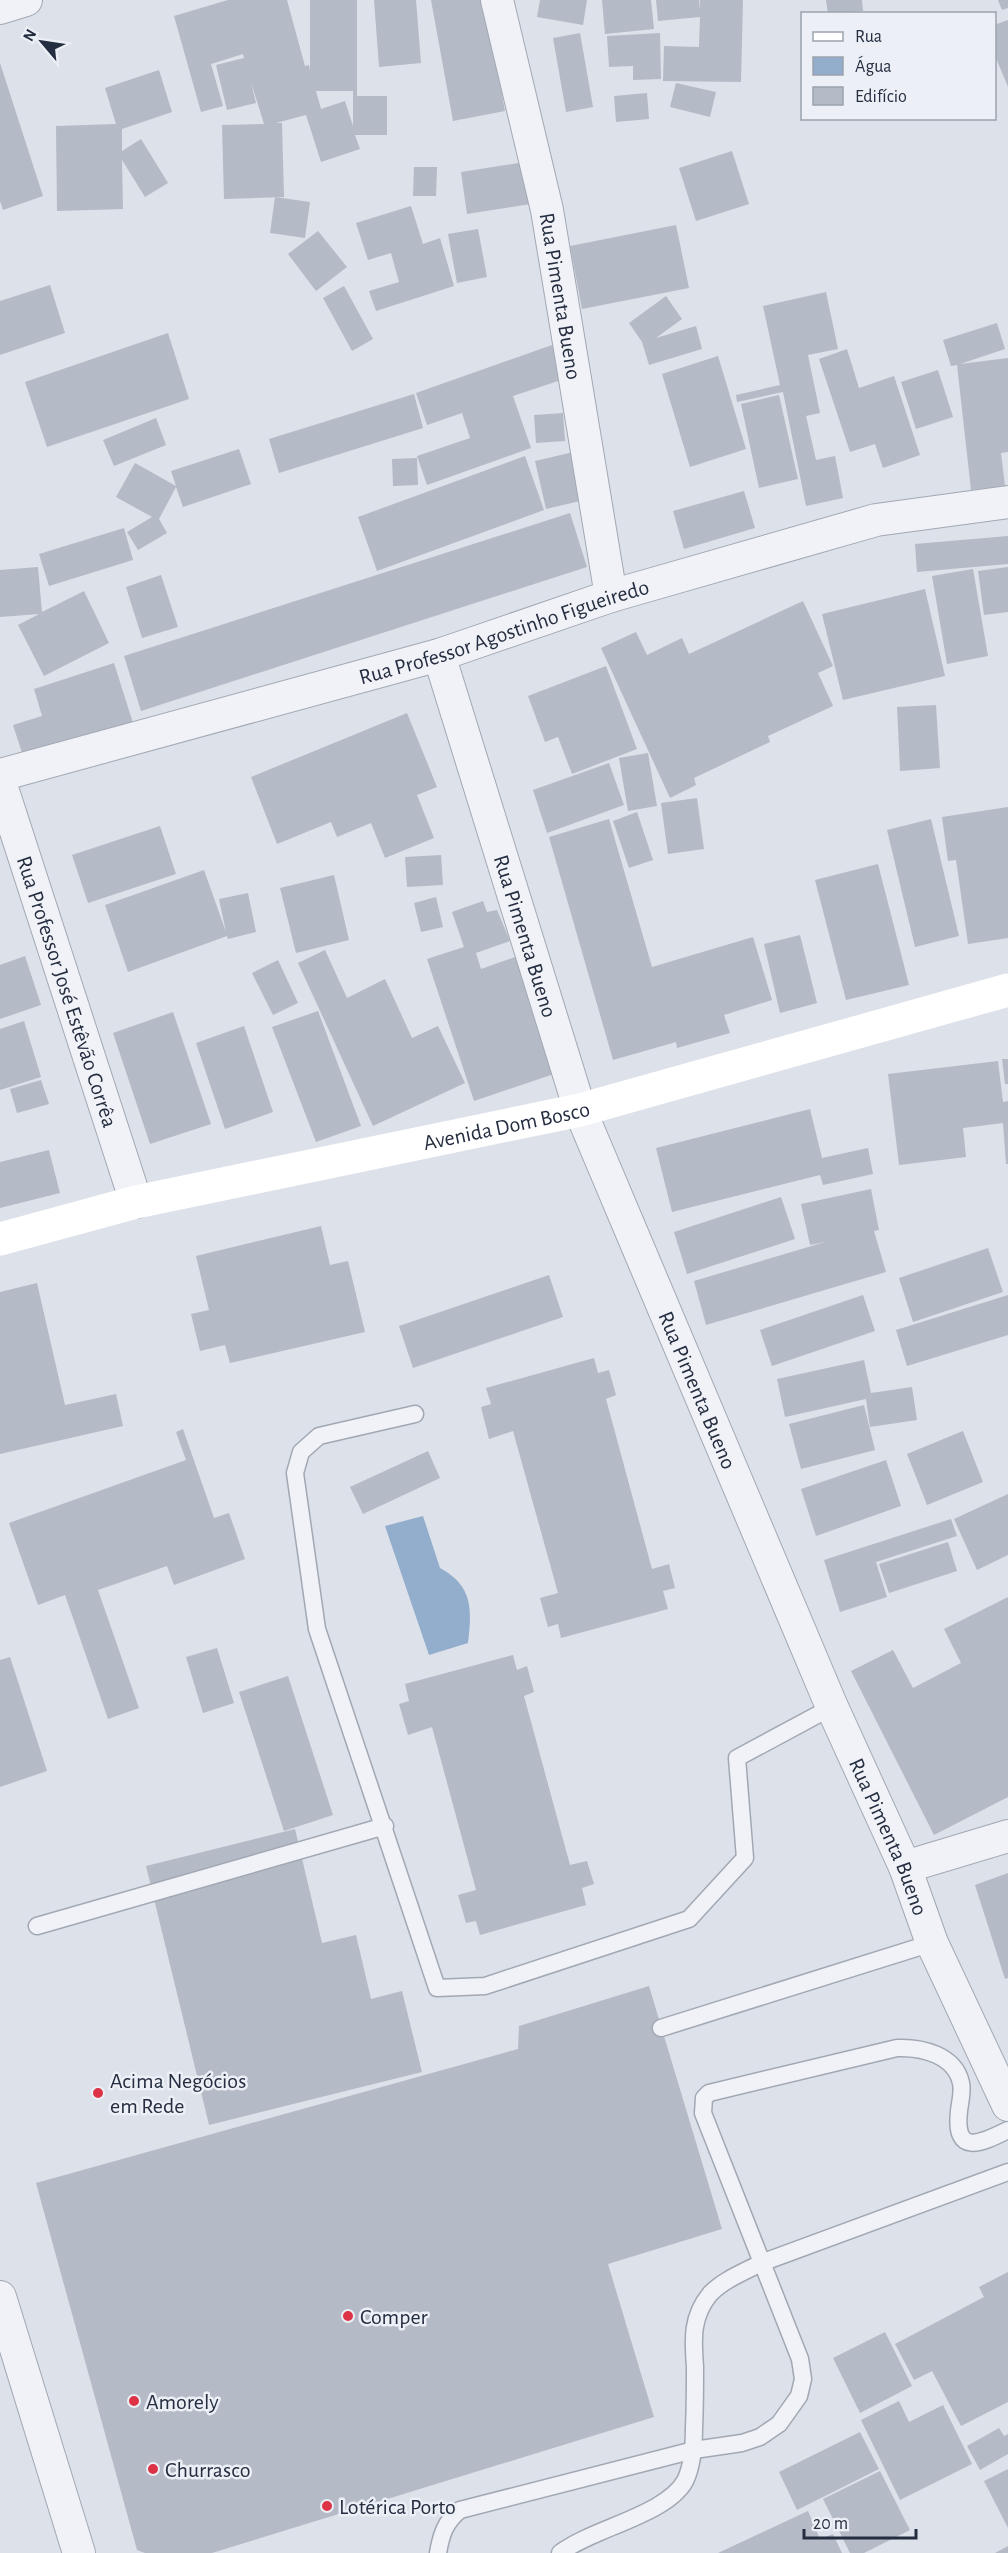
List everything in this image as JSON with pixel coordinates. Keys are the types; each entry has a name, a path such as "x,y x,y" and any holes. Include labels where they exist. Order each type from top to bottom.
{"street":[{"path":"0,8 26,0"},
{"name":"Rua Pimenta Bueno","path":"496,0 547,210 611,596"},
{"name":"Rua Professor Agostinho Figueiredo","path":"0,775 439,655 611,596 876,520 1008,502"},
{"name":"Rua Pimenta Bueno","path":"439,655 580,1110 832,1707 905,1867 932,1943 1008,2105"},
{"name":"Rua Professor José Estêvão Corrêa","path":"0,782 136,1202"},
{"name":"Avenida Dom Bosco","path":"0,1239 136,1202 580,1110 1008,990"},
{"path":"905,1867 1008,1836"},
{"path":"0,2297 79,2553"}],"lane":[{"path":"416,1414 319,1436 301,1452 295,1473 317,1629 385,1826 437,1988 484,1986 689,1919 745,1858 737,1758 832,1707"},
{"path":"37,1926 385,1826"},
{"path":"662,2028 932,1943"},
{"path":"438,2553 449,2518 460,2510 694,2450 742,2443 760,2437 779,2424 799,2396 803,2379 800,2359 703,2113 704,2098 709,2093 721,2088 897,2048 913,2047 943,2058 958,2075 962,2091 958,2128 960,2136 966,2142 977,2144 1008,2130"},
{"path":"560,2553 582,2539 669,2500 686,2480 694,2450 695,2388 692,2340 695,2320 711,2293 724,2283 761,2263 1008,2172"}],"water":[{"path":"423,1516 440,1568 459,1583 470,1609 468,1643 429,1655 385,1526"}],"building":[{"path":"228,0 287,0 305,66 309,65 310,70 310,0 357,0 357,96 387,96 387,135 355,135 360,149 321,162 306,115 276,123 282,123 284,197 224,199 222,125 264,124 251,82 256,103 227,110 216,65 244,58 243,54 211,64 223,106 201,112 174,16","holes":["316,91 353,91 353,126 345,101 321,109"]},
{"path":"374,0 416,0 421,63 379,67"},
{"path":"431,0 485,0 505,111 453,121"},
{"path":"540,0 587,0 583,25 537,17"},
{"path":"602,0 651,0 654,29 605,34"},
{"path":"656,0 699,0 700,11 700,0 743,0 741,82 663,81 664,46 699,47 700,17 658,21"},
{"path":"826,0 862,0 863,11 828,12"},
{"path":"998,0 1008,0 1008,8 1002,10"},
{"path":"1008,20 1008,87 996,58 996,24"},
{"path":"580,33 593,107 566,112 553,38"},
{"path":"660,33 661,79 633,80 633,66 609,67 607,36"},
{"path":"0,63 43,196 3,210 0,201"},
{"path":"159,70 172,112 122,129 122,151 141,139 168,183 145,197 122,160 123,209 57,211 56,126 116,124 105,88"},
{"path":"676,83 716,92 710,117 670,107"},
{"path":"647,93 649,119 616,122 614,96"},
{"path":"732,151 749,204 696,221 679,168"},
{"path":"525,162 531,204 467,214 461,172"},
{"path":"414,167 437,167 436,196 413,196"},
{"path":"275,197 310,202 305,238 270,233"},
{"path":"411,206 423,244 440,238 454,286 376,311 369,291 399,282 391,253 368,260 356,223"},
{"path":"676,225 689,288 582,309 570,246"},
{"path":"478,229 487,277 457,283 448,234"},
{"path":"318,231 347,267 316,291 288,254"},
{"path":"50,285 65,333 0,355 0,301"},
{"path":"344,286 373,339 352,351 323,298"},
{"path":"826,292 838,349 808,355 820,413 806,416 816,460 835,456 843,498 806,506 783,392 737,402 736,395 780,385 763,306"},
{"path":"666,296 682,319 656,338 696,326 702,349 649,365 642,342 629,323"},
{"path":"997,323 1005,349 960,364 1008,358 1008,452 1001,453 1005,486 971,490 957,365 951,366 943,340"},
{"path":"168,333 189,399 47,447 25,382"},
{"path":"552,345 564,379 513,396 531,448 427,485 417,456 470,438 462,413 427,425 416,393"},
{"path":"847,349 859,388 894,376 920,455 883,468 875,444 850,452 819,359"},
{"path":"718,356 746,449 690,467 662,374"},
{"path":"938,370 953,417 916,429 901,382"},
{"path":"414,394 423,428 279,473 269,439"},
{"path":"779,395 798,479 759,488 741,404"},
{"path":"563,413 565,441 536,443 534,415"},
{"path":"156,418 166,445 114,466 103,440"},
{"path":"239,449 251,484 183,507 176,487 159,519 167,533 138,550 127,532 152,517 116,497 135,463 176,486 171,471"},
{"path":"582,450 593,498 546,509 535,461"},
{"path":"525,456 544,510 377,571 358,517"},
{"path":"417,458 418,485 393,486 392,459"},
{"path":"744,491 755,528 684,549 673,511"},
{"path":"570,513 587,567 141,711 124,656"},
{"path":"124,528 133,560 49,586 39,554"},
{"path":"1008,536 1008,564 917,572 915,544"},
{"path":"38,567 42,612 84,591 109,643 44,676 18,625 39,614 0,617 0,570"},
{"path":"1008,567 1008,612 984,615 978,571"},
{"path":"973,569 988,656 947,664 932,576"},
{"path":"161,575 178,627 142,638 126,587"},
{"path":"925,589 945,676 843,700 822,614"},
{"path":"803,601 833,666 818,673 833,706 768,736 770,742 694,778 696,785 670,798 601,648 636,632 647,655 682,638 689,654"},
{"path":"114,663 133,723 24,759 13,725 42,716 34,689"},
{"path":"606,666 637,749 572,774 558,737 545,742 528,696"},
{"path":"936,705 940,768 900,771 897,707"},
{"path":"407,713 437,787 417,795 434,838 385,858 371,823 337,837 331,822 277,844 251,777"},
{"path":"648,753 657,806 628,811 619,758"},
{"path":"609,763 624,805 547,833 533,790"},
{"path":"697,798 704,849 668,854 661,803"},
{"path":"1008,807 1008,938 968,944 956,860 948,861 942,817"},
{"path":"637,812 653,860 629,868 613,821"},
{"path":"609,819 652,967 753,937 772,1000 724,1015 730,1033 677,1048 676,1042 613,1060 549,837"},
{"path":"931,819 959,936 915,947 887,830"},
{"path":"160,826 176,874 88,903 72,855"},
{"path":"441,855 443,885 407,887 405,857"},
{"path":"878,864 909,985 846,1000 815,880"},
{"path":"204,870 226,932 219,899 248,893 256,932 228,939 227,936 128,972 105,905"},
{"path":"334,875 349,940 296,953 280,888"},
{"path":"436,897 443,927 421,932 414,903"},
{"path":"483,901 487,912 497,910 510,941 476,953 481,969 518,956 557,1073 474,1101 427,959 464,947 452,912"},
{"path":"800,935 817,1003 780,1013 764,944"},
{"path":"325,950 347,998 385,979 412,1038 438,1026 465,1083 373,1126 298,963"},
{"path":"25,956 41,1005 0,1019 0,965"},
{"path":"278,960 298,1003 273,1015 252,973"},
{"path":"318,1011 361,1126 316,1142 272,1027"},
{"path":"173,1012 211,1124 150,1144 113,1033"},
{"path":"24,1021 41,1077 0,1090 0,1029"},
{"path":"244,1026 273,1112 225,1129 196,1043"},
{"path":"1002,1059 1008,1059 1008,1084 1005,1084"},
{"path":"998,1061 1003,1102 1008,1101 1008,1164 1006,1164 1003,1123 963,1128 966,1157 899,1165 888,1074"},
{"path":"41,1080 49,1104 17,1113 10,1089"},
{"path":"810,1109 822,1158 868,1148 873,1174 823,1185 820,1175 672,1212 656,1148"},
{"path":"49,1150 60,1193 0,1208 0,1162"},
{"path":"871,1189 879,1230 874,1231 886,1272 706,1325 694,1281 825,1242 810,1245 801,1204"},
{"path":"781,1197 795,1239 687,1274 674,1232"},
{"path":"321,1226 330,1265 348,1261 365,1332 230,1363 225,1345 200,1351 191,1314 209,1310 196,1256"},
{"path":"988,1248 1003,1292 913,1322 899,1278"},
{"path":"549,1275 563,1317 413,1368 399,1326"},
{"path":"37,1283 65,1405 116,1394 123,1426 0,1454 0,1292"},
{"path":"863,1295 875,1331 772,1366 760,1330"},
{"path":"1008,1295 1008,1335 907,1366 896,1330"},
{"path":"594,1358 598,1373 609,1370 616,1395 606,1399 652,1569 669,1564 675,1588 663,1591 668,1609 561,1638 558,1624 548,1627 540,1598 558,1593 513,1431 489,1439 481,1407 491,1404 486,1388"},
{"path":"864,1360 871,1393 912,1387 917,1420 870,1427 866,1399 785,1417 777,1379"},
{"path":"864,1405 875,1450 801,1469 789,1424"},
{"path":"183,1429 214,1518 229,1513 245,1559 174,1585 167,1566 98,1590 139,1708 108,1719 65,1595 38,1605 9,1523 186,1460 176,1432"},
{"path":"963,1431 983,1482 927,1505 907,1454"},
{"path":"428,1451 440,1478 363,1514 350,1487"},
{"path":"886,1460 901,1506 816,1536 801,1489"},
{"path":"1008,1494 1008,1555 977,1570 954,1519"},
{"path":"951,1519 957,1536 876,1562 887,1597 840,1612 824,1560"},
{"path":"948,1542 957,1571 889,1593 879,1564"},
{"path":"1008,1597 1008,1797 934,1835 851,1671 893,1650 913,1688 961,1663 944,1629"},
{"path":"217,1648 234,1703 203,1713 186,1657"},
{"path":"513,1655 517,1670 527,1666 534,1692 524,1696 570,1865 587,1861 594,1884 582,1888 586,1905 480,1935 476,1921 466,1923 458,1895 476,1890 432,1727 408,1735 399,1704 409,1701 405,1684"},
{"path":"10,1657 47,1771 0,1787 0,1660"},
{"path":"288,1676 333,1815 284,1831 239,1692"},
{"path":"295,1829 322,1943 356,1935 371,1999 402,1991 422,2072 209,2125 146,1866"},
{"path":"1008,1873 1008,1978 1005,1979 975,1885"},
{"name":"Comper","path":"649,1986 722,2229 608,2264 654,2417 212,2553 145,2553 137,2550 36,2183 518,2049 519,2026"},
{"path":"1008,2272 1008,2402 961,2426 932,2371 914,2380 895,2344 984,2297 979,2287"},
{"path":"885,2332 912,2386 860,2413 833,2358"},
{"path":"899,2401 909,2422 943,2405 972,2464 900,2500 861,2420"},
{"path":"999,2428 1004,2436 1008,2434 1008,2454 980,2470 967,2446"},
{"path":"860,2432 879,2469 797,2510 779,2472"},
{"path":"1008,2469 1008,2528 984,2481"},
{"path":"880,2471 910,2530 864,2553 850,2553 823,2499"},
{"path":"808,2511 820,2539 833,2534 842,2553 718,2553"},
{"path":"1008,2546 1008,2553 995,2553"}],"place":[{"name":"Acima Negócios em Rede","path":"98,2093"},
{"name":"Comper","path":"348,2316"},
{"name":"Amorely","path":"134,2401"},
{"name":"Churrasco","path":"153,2469"},
{"name":"Lotérica Porto","path":"327,2506"}]}
